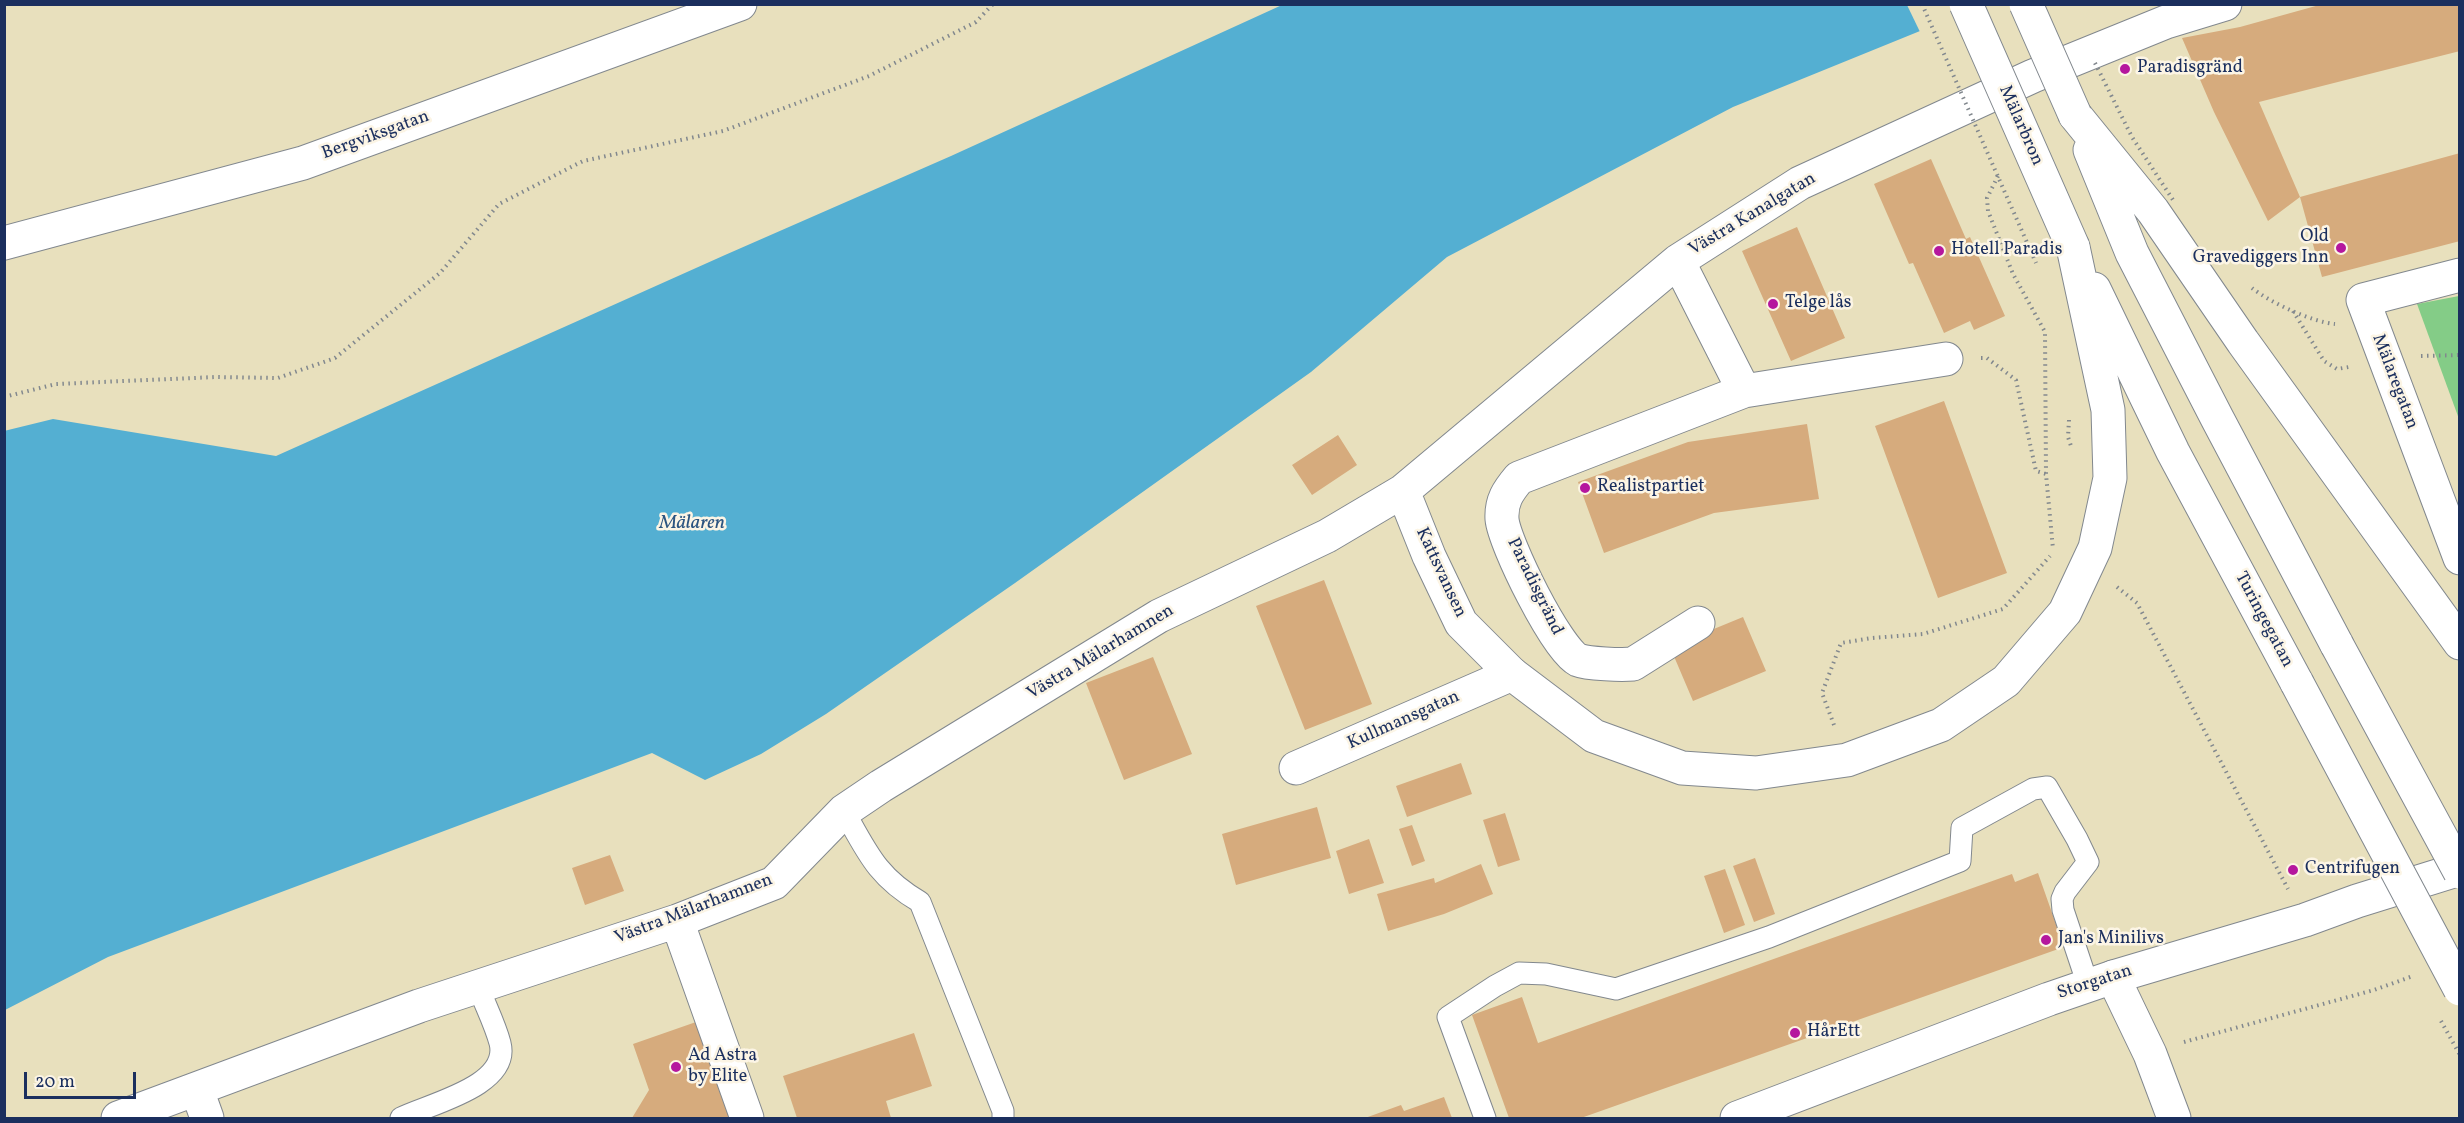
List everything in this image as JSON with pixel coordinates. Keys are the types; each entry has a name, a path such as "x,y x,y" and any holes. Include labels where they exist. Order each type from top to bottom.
{"street":[{"name":"Bergviksgatan","path":"4,243 303,163 740,4"},
{"name":"Mälarbron","path":"1966,4 2073,247"},
{"path":"2026,4 2132,253 2337,645 2460,870"},
{"name":"Västra Kanalgatan","path":"1403,491 1678,261 1800,183 2033,76 2166,22 2225,4"},
{"path":"2075,115 2170,209 2243,342 2460,643"},
{"name":"Turingegatan","path":"2073,247 2173,452 2460,989"},
{"name":"Kattsvansen","path":"1403,491 1429,556 1461,622 1512,674 1594,736 1682,768 1755,773 1847,760 1941,725 2006,681 2066,612 2096,548 2110,478 2108,410 2073,247"},
{"path":"1678,261 1744,391"},
{"name":"Mälaregatan","path":"2460,275 2363,300 2460,558"},
{"name":"Paradisgränd","path":"1698,623 1633,664 1621,666 1578,660 1557,638 1519,563 1502,520 1504,495 1519,478 1744,391 1946,359"},
{"name":"Västra Mälarhamnen","path":"118,1119 202,1104 419,1006 677,921 774,883 844,811 1159,616 1327,536 1403,491"},
{"name":"Kullmansgatan","path":"1296,768 1512,674"},
{"name":"Storgatan","path":"1737,1119 2101,981 2305,920 2357,901 2460,870"},
{"path":"677,921 747,1119"},
{"path":"2101,981 2150,1054 2174,1119"}],"lane":[{"path":"1485,1119 1448,1017 1495,986 1519,973 1546,974 1616,989 1769,937 1960,861 1962,828 2033,789 2047,787 2088,862 2062,900 2063,910 2101,981"},
{"path":"844,811 874,865 898,889 920,902 1003,1111 1003,1119"},
{"path":"401,1119 478,1086 497,1065 501,1055 500,1044 478,986"}],"path":[{"path":"4,397 56,384 216,377 278,378 335,358 440,273 499,204 584,161 723,131 869,76 976,22 993,4"},
{"path":"1922,4 2036,264"},
{"path":"2094,63 2170,209"},
{"path":"1847,760 1822,693 1841,643 1923,634 2003,609 2053,551 2046,474 2045,332 2013,274 1988,211 1987,198 1998,176"},
{"path":"2246,283 2262,296 2322,323 2356,326 2372,324"},
{"path":"1946,359 1987,358 2016,380 2036,471 2046,474"},
{"path":"2114,584 2137,603 2305,920"},
{"path":"2150,1054 2178,1044 2374,990 2416,975"}],"green space":[{"path":"2460,296 2459,419 2417,304"}],"water":[{"name":"Mälaren","path":"1282,5 1984,5 1733,107 1447,257 1311,372 1015,583 826,714 761,754 705,780 652,753 108,957 5,1010 4,431 53,419 276,456 951,156"}],"pier":[{"path":"1987,4 1985,7 1921,34 1907,5"}],"building":[{"path":"2323,4 2460,4 2460,51 2259,102 2300,197 2268,221 2214,112 2182,38 2240,27"},
{"path":"2460,153 2460,241 2322,277 2300,197"},
{"name":"Hotell Paradis","path":"1931,159 1966,239 1970,237 2005,316 1974,330 1970,321 1944,333 1913,263 1909,264 1874,184"},
{"path":"1797,227 1845,338 1791,361 1742,251"},
{"path":"1944,401 2007,573 1938,598 1875,426"},
{"path":"1807,424 1819,499 1714,513 1604,553 1578,482 1688,442"},
{"path":"1338,435 1357,465 1312,495 1292,465"},
{"path":"1324,580 1372,704 1305,730 1256,606"},
{"path":"1743,617 1766,671 1693,701 1670,647"},
{"path":"1153,657 1192,754 1124,780 1086,683"},
{"path":"1461,763 1472,794 1407,817 1396,786"},
{"path":"1317,807 1331,858 1236,885 1222,834"},
{"path":"1505,813 1520,860 1498,867 1483,820"},
{"path":"1412,825 1425,861 1412,866 1399,829"},
{"path":"1369,839 1384,883 1349,894 1336,851"},
{"path":"610,855 624,891 585,905 572,868"},
{"path":"1755,858 1775,914 1754,922 1733,866"},
{"path":"1481,864 1493,894 1444,914 1388,931 1377,894 1434,878 1435,883"},
{"path":"1725,869 1745,925 1724,933 1704,876"},
{"path":"2038,873 2064,947 1581,1118 1509,1118 1472,1015 1522,997 1538,1043 2012,874 2015,882"},
{"name":"Ad Astra by Elite","path":"696,1022 730,1118 632,1118 649,1090 633,1044"},
{"path":"914,1033 932,1086 886,1101 891,1118 797,1118 783,1076"},
{"path":"1444,1097 1452,1118 1365,1118 1401,1105 1404,1111"}],"place":[{"name":"Paradisgränd","path":"2125,69"},
{"name":"Old Gravediggers Inn","path":"2341,248"},
{"name":"Hotell Paradis","path":"1939,251"},
{"name":"Telge lås","path":"1773,304"},
{"name":"Realistpartiet","path":"1585,488"},
{"name":"Centrifugen","path":"2293,870"},
{"name":"Jan's Minilivs","path":"2046,940"},
{"name":"HårEtt","path":"1795,1033"},
{"name":"Ad Astra by Elite","path":"676,1067"}]}
